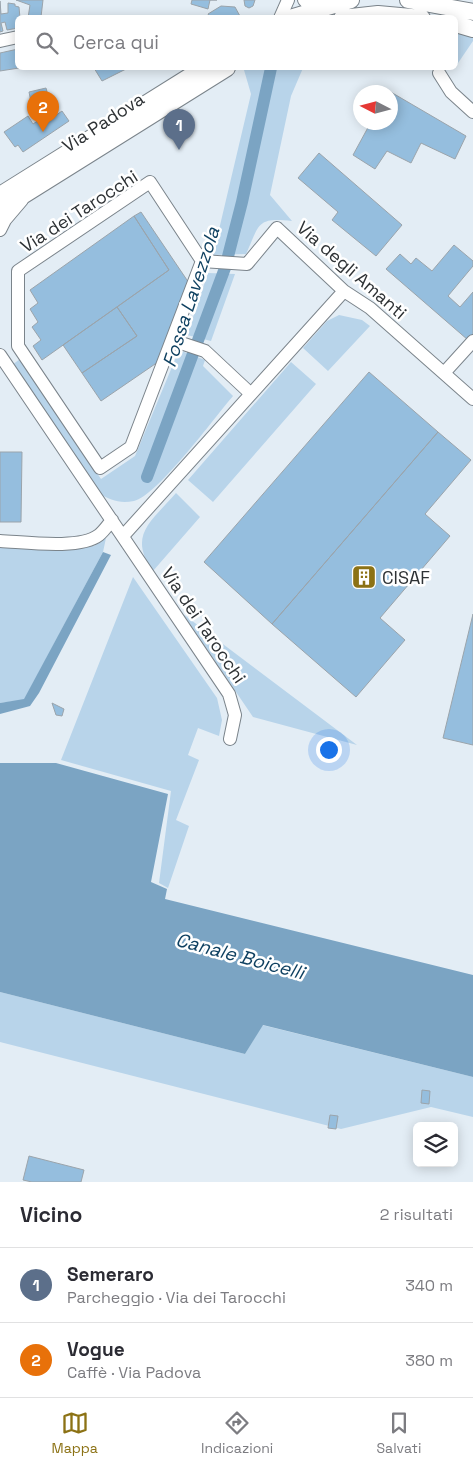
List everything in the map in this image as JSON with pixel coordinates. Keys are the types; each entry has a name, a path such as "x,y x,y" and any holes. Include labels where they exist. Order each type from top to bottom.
{"main road":[{"path":"296,15 313,7 351,0"},
{"path":"408,0 473,12"},
{"path":"369,15 389,15"},
{"path":"458,25 473,29"},
{"name":"Via Padova","path":"0,210 27,195 125,124 199,75 219,70"},
{"name":"Via Padova","path":"0,195 125,124"}],"street":[{"path":"281,15 288,0"},
{"path":"0,41 15,38"},
{"path":"439,73 451,92 473,112"},
{"name":"Via dei Tarocchi","path":"209,261 150,182 18,271 18,346 1,356 230,694 235,716 230,739"},
{"name":"Via dei Tarocchi","path":"0,230 5,220 27,195"},
{"name":"Via degli Amanti","path":"209,261 247,264 277,228 344,290 370,308 473,399"},
{"path":"18,346 100,468 131,447 172,340 209,261"},
{"path":"123,536 344,290"},
{"path":"172,340 206,351 251,394"},
{"path":"444,373 473,341"},
{"path":"0,541 74,543 99,535 112,520"}],"shaded area":[{"path":"458,30 473,34 473,41 458,63"},
{"path":"244,70 302,70 291,96 270,195 292,221 272,220 265,222 257,229 246,254 213,255 251,94"},
{"path":"208,273 235,274 211,341 187,335"},
{"path":"339,315 362,320 370,326 328,371 303,348 327,321"},
{"path":"179,350 205,360 203,366 233,396 171,471 144,496 129,502 115,501 98,493 12,365 20,359 101,479 135,456"},
{"path":"291,362 316,384 213,502 188,480"},
{"path":"176,493 200,517 153,571 142,548 143,538 151,520"},
{"path":"106,538 103,552 24,700 0,703 0,548 94,546"},
{"path":"133,577 217,698 222,720 219,736 198,728 188,755 199,760 176,820 189,826 168,888 159,883 171,791 61,760"},
{"path":"183,614 357,745 253,717"},
{"path":"0,992 245,1054 262,1025 473,1077 473,1117 431,1107 341,1129 0,1042"}],"water":[{"path":"103,552 111,555 39,693 30,706 0,714 0,703 24,699"},
{"name":"Canale Boicelli","path":"0,763 56,763 168,794 151,882 167,889 165,899 473,975 473,1077 263,1025 245,1054 0,992"}],"building":[{"path":"16,0 43,0 41,15 28,15 30,5"},
{"path":"192,0 210,0 208,9 191,4"},
{"path":"244,0 255,0 253,6 249,8 245,6"},
{"path":"0,1 1,14 8,13 8,3 15,4 15,6 19,7 20,15 15,15 15,29 7,30 5,22 1,23 3,31 0,32"},
{"path":"221,6 235,7 239,15 208,15"},
{"path":"15,50 15,69 0,71 0,53"},
{"path":"95,70 124,70 102,81"},
{"path":"46,88 50,103 32,107 29,92"},
{"path":"398,96 466,136 455,159 421,143 411,163 387,151 375,169 353,155 367,130 398,130"},
{"path":"62,111 69,121 23,152 18,145 15,147 4,132 28,116 33,124 42,118 45,123"},
{"path":"319,153 402,225 376,256 332,220 338,212 298,178"},
{"path":"141,212 189,283 158,362 101,401 82,373 137,336 117,307 169,270 134,216"},
{"path":"134,216 169,270 42,360 33,346 41,340 32,327 38,322 30,309 38,303 30,290"},
{"path":"454,245 473,261 473,266 448,296 460,307 473,292 473,335 468,340 386,269 400,254 411,264 416,258 432,271"},
{"path":"117,307 137,336 82,373 63,345"},
{"path":"369,372 438,432 272,624 204,562"},
{"name":"CISAF","path":"438,432 471,460 425,514 450,536 380,618 405,640 356,697 272,624"},
{"path":"0,452 22,452 21,522 0,522"},
{"path":"473,614 473,745 443,738"},
{"path":"52,703 64,709 62,716 56,715"},
{"path":"422,1090 430,1091 429,1104 421,1103"},
{"path":"330,1115 338,1116 336,1129 328,1128"},
{"path":"29,1156 84,1170 81,1182 32,1182 23,1180"}],"waterway":[{"name":"Fossa Lavezzola","path":"147,477 225,268 242,202 271,70"}],"place":[{"name":"Vogue","path":"43,132"},
{"name":"Semeraro","path":"179,150"},
{"name":"CISAF","path":"364,577"}]}
